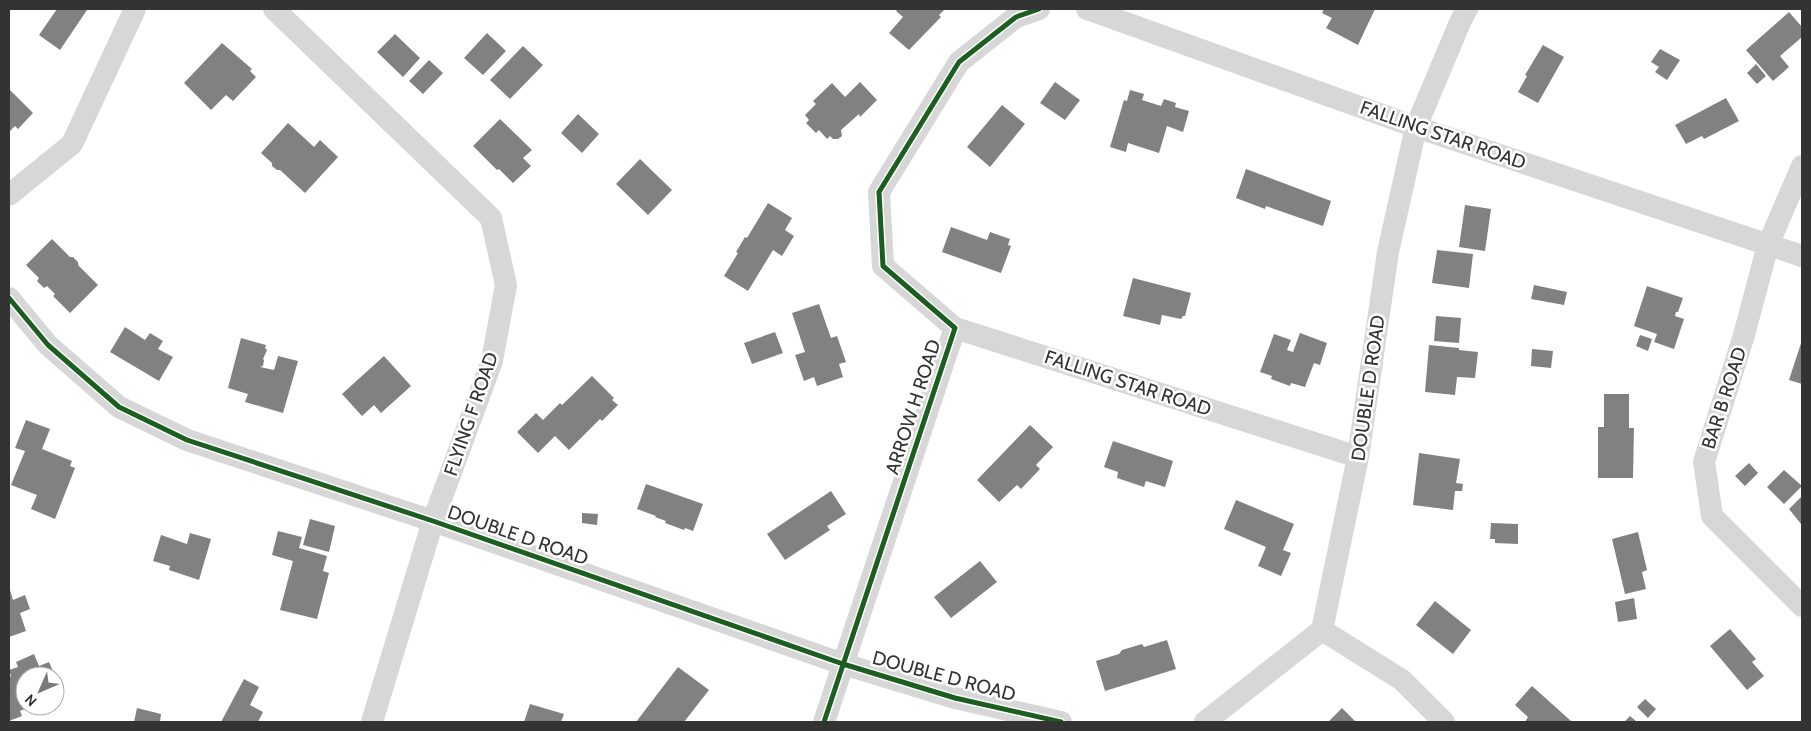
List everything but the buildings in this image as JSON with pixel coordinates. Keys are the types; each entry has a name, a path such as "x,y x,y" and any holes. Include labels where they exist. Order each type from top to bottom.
{"street":[{"path":"9,195 72,144 135,9"},
{"name":"FLYING F ROAD","path":"274,9 491,218 506,285 492,361 433,521 372,722"},
{"name":"ARROW H ROAD","path":"824,722 955,328 883,266 879,192 959,62 1016,17 1039,9"},
{"name":"FALLING STAR ROAD","path":"1087,9 1416,127 1802,256"},
{"name":"DOUBLE D ROAD","path":"1322,630 1358,457 1388,252 1416,127 1467,9"},
{"name":"BAR B ROAD","path":"1802,166 1768,245 1744,335 1704,462 1712,516 1802,606"},
{"name":"DOUBLE D ROAD","path":"9,298 48,345 120,407 187,440 433,521 843,664 955,698 1061,722"},
{"name":"FALLING STAR ROAD","path":"955,328 1358,457"},
{"path":"1205,722 1322,630 1402,680 1444,722"}],"cycle path":[{"path":"824,722 955,328 883,266 879,192 959,62 1016,17 1039,9"},
{"path":"9,298 48,345 119,407 187,440 433,521 843,664 955,698 1061,722"}]}
